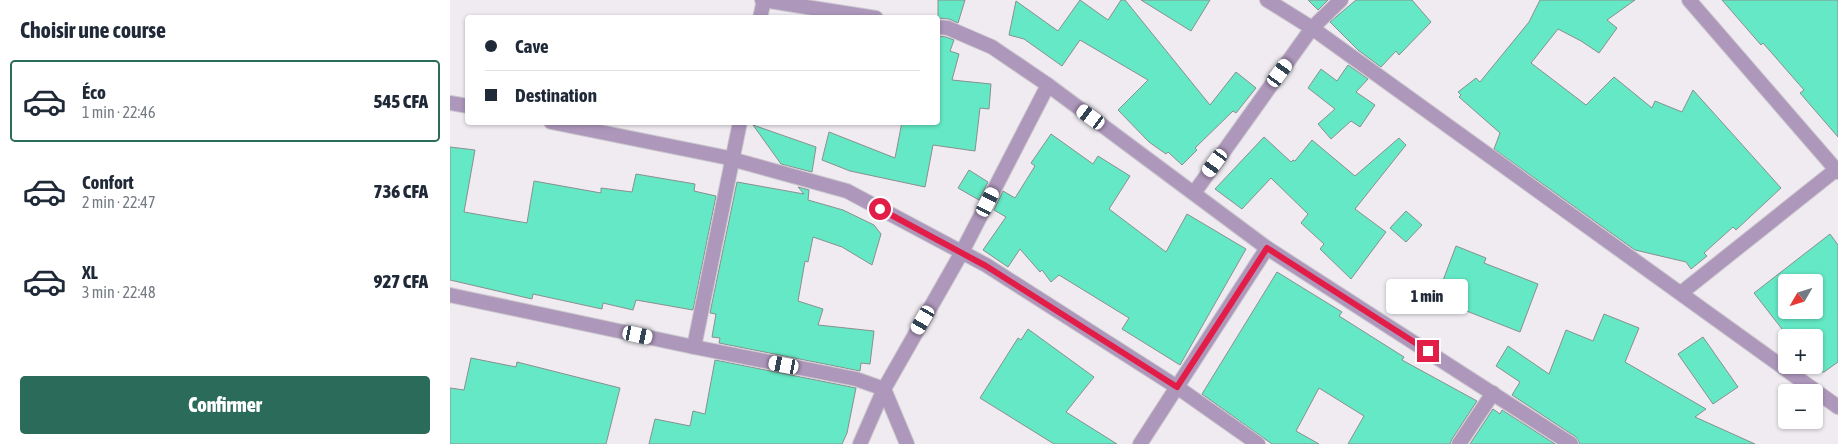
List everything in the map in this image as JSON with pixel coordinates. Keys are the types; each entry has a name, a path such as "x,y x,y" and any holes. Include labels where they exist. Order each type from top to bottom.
{"street":[{"path":"760,15 763,0 857,15"},
{"path":"1267,0 1312,28 1838,407"},
{"path":"1194,193 1312,28 1340,0"},
{"path":"1681,293 1837,170 1689,0"},
{"path":"940,27 948,28 992,47 1048,85 1267,248 1571,444"},
{"path":"860,444 884,389 962,252 1048,85"},
{"path":"450,103 465,106"},
{"path":"566,125 733,159 847,191 986,266 1177,387 1258,444"},
{"path":"694,347 739,125"},
{"path":"1140,444 1267,248"},
{"path":"450,295 856,379 884,389 907,444"},
{"path":"1459,444 1493,393"}],"building":[{"path":"938,0 965,0 958,23 949,19 940,18 940,15 938,15"},
{"path":"1080,0 1108,20 1121,0 1125,0 1210,105 1236,72 1256,88 1236,113 1233,111 1195,148 1197,150 1182,165 1168,152 1166,154 1149,142 1118,110 1148,80 1080,40 1062,66 1024,39 1009,35 1016,1 1058,31"},
{"path":"1141,0 1210,0 1191,31"},
{"path":"1308,0 1328,0 1318,10"},
{"path":"1356,0 1412,0 1431,22 1399,55 1396,51 1381,67 1358,50 1330,22"},
{"path":"1540,0 1635,0 1607,20 1617,28 1599,53 1558,29 1531,63 1586,105 1614,77 1652,108 1655,101 1682,112 1693,90 1781,188 1736,230 1733,227 1704,253 1707,256 1691,269 1686,262 1635,250 1494,149 1500,133 1459,97 1461,95 1458,92 1476,78 1480,82 1529,22"},
{"path":"1722,0 1838,0 1838,137 1800,93 1804,90"},
{"path":"940,36 954,40 950,51 959,54 952,80 991,84 989,109 980,108 975,151 933,145 925,187 850,171 822,160 829,132 895,158 901,125 940,125"},
{"path":"1348,65 1368,79 1356,92 1375,105 1360,127 1351,121 1331,139 1318,124 1335,109 1308,88 1321,69 1337,81"},
{"path":"753,125 816,147 812,172 781,164"},
{"path":"1051,134 1093,164 1098,156 1130,176 1109,209 1166,252 1187,214 1246,249 1180,365 1122,329 1129,318 1059,275 1051,282 1042,270 1040,272 1020,249 1008,267 983,250 1006,217 994,210 1003,191 1015,198 1035,166 1031,163"},
{"path":"1264,137 1291,162 1295,161 1312,140 1355,176 1399,138 1406,145 1355,209 1386,232 1351,279 1320,249 1324,244 1301,223 1308,214 1271,178 1242,209 1215,189"},
{"path":"450,147 475,150 464,212 527,223 534,181 601,193 601,188 632,192 636,174 695,184 694,191 716,196 693,310 636,300 633,310 603,303 602,309 533,294 532,299 450,280"},
{"path":"969,170 988,182 979,200 958,188"},
{"path":"737,182 804,194 798,187 809,190 808,200 843,210 874,225 881,234 872,265 842,247 813,237 808,262 805,261 798,301 823,309 818,325 874,331 870,364 861,363 860,371 719,343 720,338 712,337 716,314 710,313"},
{"path":"1406,211 1422,225 1406,242 1390,228"},
{"path":"1830,234 1838,245 1838,362 1823,372 1823,329 1782,329 1754,293 1778,274 1778,319 1823,319 1823,274 1778,274"},
{"path":"1456,246 1486,258 1484,263 1538,284 1520,332 1436,299"},
{"path":"1277,272 1342,312 1339,316 1404,357 1402,360 1477,401 1450,444 1348,444 1364,416 1319,388 1296,431 1319,444 1272,444 1202,394"},
{"path":"1604,314 1639,328 1625,362 1706,409 1695,417 1755,444 1580,444 1576,437 1512,395 1520,382 1496,366 1508,346 1549,374 1566,330 1593,341"},
{"path":"1028,329 1094,377 1066,412 1117,444 1054,444 980,398 1018,338 1021,340"},
{"path":"1703,337 1738,387 1713,404 1678,354"},
{"path":"471,358 516,367 517,362 620,388 606,444 450,444 450,388 464,390"},
{"path":"715,360 856,388 847,433 842,444 649,444 655,419 690,426 693,411 705,414"},
{"path":"1493,409 1500,414 1502,410 1555,444 1470,444"}],"route":[{"path":"880,209 986,266 1177,387 1267,248 1428,351"}]}
